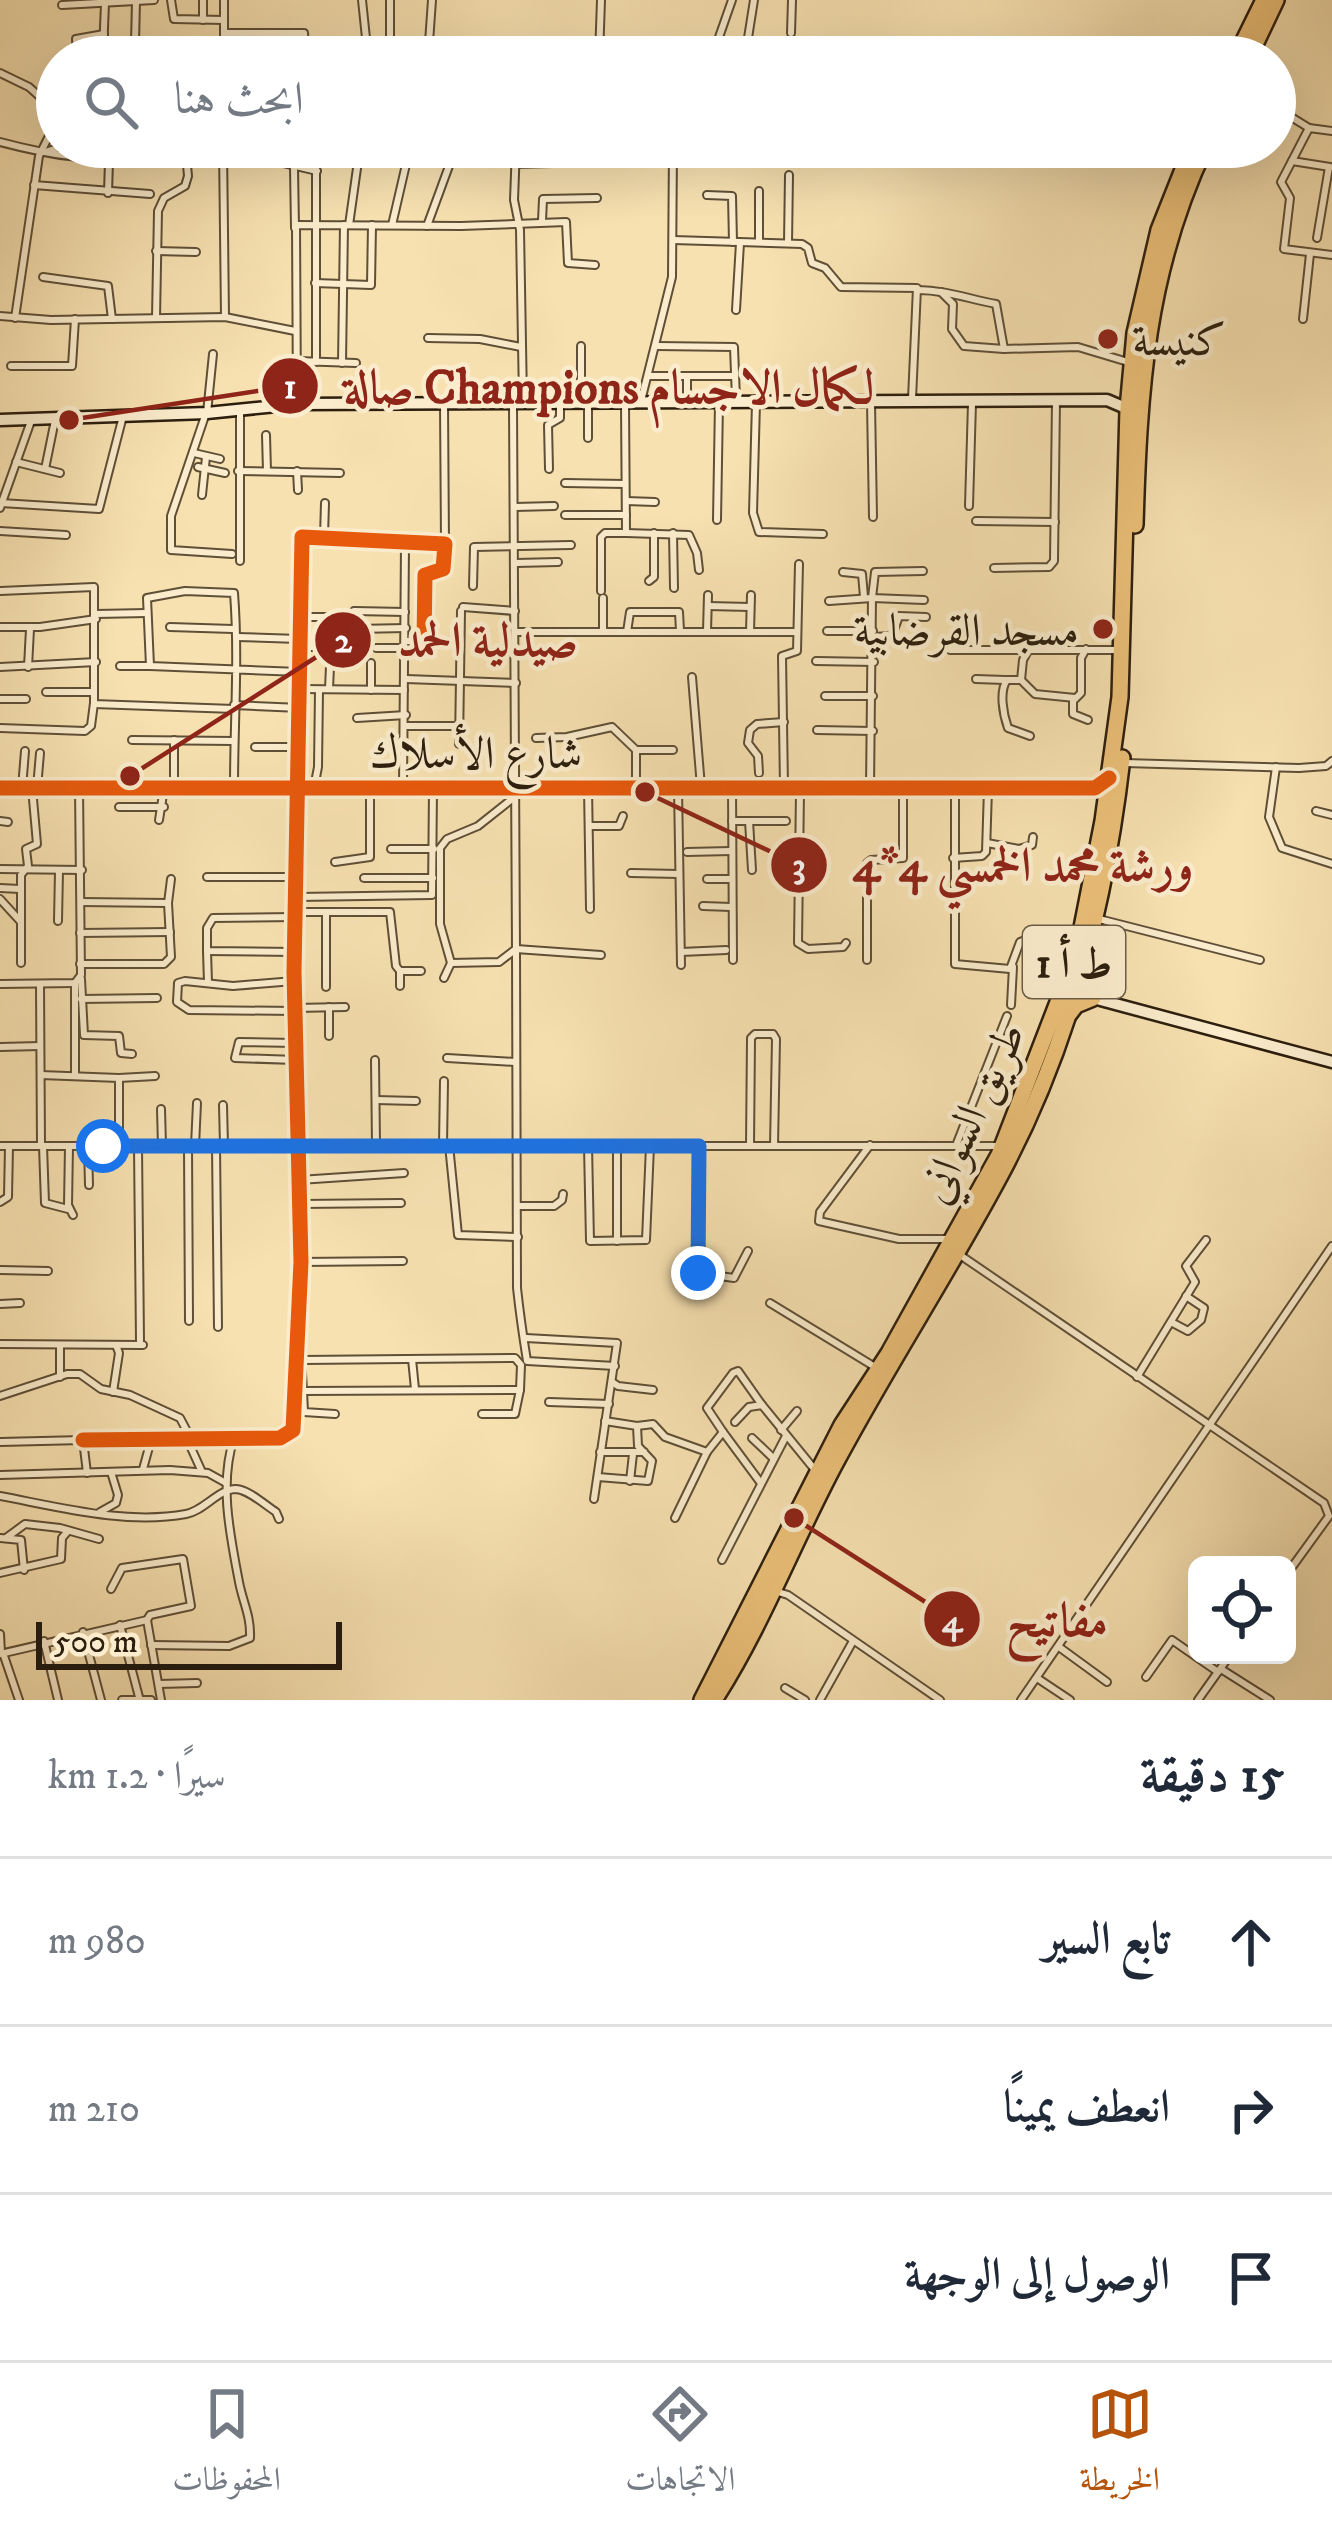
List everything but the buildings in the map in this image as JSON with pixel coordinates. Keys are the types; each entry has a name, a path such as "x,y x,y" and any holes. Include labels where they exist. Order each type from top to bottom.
{"highway":[{"path":"1246,36 1264,0"},
{"path":"1259,36 1276,0"},
{"name":"طريق السواني","path":"993,1176 1077,953 1123,650 1128,409 1139,310 1159,230 1184,168"},
{"name":"طريق السواني","path":"714,1700 840,1454 993,1176 1064,1022 1082,970 1122,763 1133,663 1142,367 1158,276 1195,168"},
{"path":"1064,1022 1076,1005 1093,998 1084,986 1082,970"},
{"name":"طريق السواني","path":"702,1700 817,1473 954,1246"}],"main road":[{"path":"1107,400 1130,385"},
{"path":"0,420 207,413 297,404 560,400 1107,400 1128,409"},
{"name":"شارع الأسلاك","path":"0,788 1104,788"},
{"path":"1093,998 1332,1062"}],"street":[{"path":"62,5 154,0"},
{"path":"171,0 173,19 224,20"},
{"path":"203,0 203,20"},
{"path":"224,0 224,33 304,36"},
{"path":"362,0 366,36"},
{"path":"390,0 390,36"},
{"path":"429,36 432,0"},
{"path":"600,36 602,0"},
{"path":"719,36 732,0"},
{"path":"748,36 754,0"},
{"path":"791,33 792,0"},
{"path":"93,36 104,34 105,1"},
{"path":"135,36 136,1"},
{"path":"0,73 36,93"},
{"path":"1296,120 1309,128 1332,131"},
{"path":"1296,153 1309,128"},
{"path":"0,142 36,152"},
{"path":"1296,162 1330,167 1317,238"},
{"path":"15,318 38,168"},
{"path":"107,194 109,168"},
{"path":"155,318 161,203 168,194 181,190 187,168"},
{"path":"224,168 225,316"},
{"path":"294,168 297,404"},
{"path":"300,168 317,171"},
{"path":"316,362 317,168"},
{"path":"342,363 346,225 356,168"},
{"path":"392,225 405,168"},
{"path":"427,226 448,168"},
{"path":"515,168 521,346 514,507 519,1330 526,1338 528,1362 615,1366"},
{"path":"641,401 672,277 673,168"},
{"path":"1288,168 1281,182 1290,198 1284,249 1332,255"},
{"path":"788,243 789,176"},
{"path":"34,185 150,194"},
{"path":"759,191 759,242"},
{"path":"707,195 732,196 736,310"},
{"path":"542,221 542,199 597,198"},
{"path":"295,227 569,224 568,263 595,265"},
{"path":"315,284 373,284 372,225"},
{"path":"673,240 788,243 806,247 812,263 825,268 841,287 937,290 996,304 1004,350"},
{"path":"157,251 196,252"},
{"path":"1303,319 1310,254"},
{"path":"43,277 108,286 112,319"},
{"path":"912,399 918,290"},
{"path":"937,290 951,299 952,328 971,350 1078,347 1132,363"},
{"path":"0,316 225,316 296,332"},
{"path":"11,366 72,366 76,319"},
{"path":"428,338 521,346"},
{"path":"581,346 588,438"},
{"path":"657,346 734,347 736,399"},
{"path":"213,354 207,413 171,516 171,550 232,554"},
{"path":"297,361 356,363"},
{"path":"648,376 735,376"},
{"path":"687,376 687,400"},
{"path":"717,520 718,399"},
{"path":"757,399 753,513 760,533 823,534"},
{"path":"550,469 548,425 560,418 560,400"},
{"path":"625,400 626,533"},
{"path":"871,400 874,517"},
{"path":"969,506 972,400"},
{"path":"994,568 1053,565 1056,400"},
{"path":"424,641 425,575 443,569 446,544 444,402"},
{"path":"240,411 240,561"},
{"path":"32,418 1,505 99,509 123,416"},
{"path":"45,469 55,417"},
{"path":"266,435 267,471"},
{"path":"194,453 220,459"},
{"path":"202,495 206,457"},
{"path":"16,462 60,473"},
{"path":"202,468 225,473"},
{"path":"238,471 340,473"},
{"path":"297,471 298,490"},
{"path":"565,484 625,484"},
{"path":"626,501 655,502"},
{"path":"324,536 325,503"},
{"path":"514,507 554,506"},
{"path":"565,515 626,515"},
{"path":"976,520 1055,522"},
{"path":"0,531 66,535"},
{"path":"602,632 604,533 673,533 692,540 699,570"},
{"path":"649,581 654,577 654,533"},
{"path":"673,533 674,588"},
{"path":"0,1442 280,1438 293,1430 301,1262 294,980 300,540 324,536 446,544"},
{"path":"404,788 405,544"},
{"path":"473,586 474,547 571,545"},
{"path":"516,562 559,562"},
{"path":"784,787 782,656 796,651 799,564"},
{"path":"868,597 874,572 923,571"},
{"path":"843,572 862,574 873,634 870,788"},
{"path":"0,591 94,587 96,616 91,726 85,730 0,728"},
{"path":"150,666 148,596 185,591 235,595 234,788"},
{"path":"707,632 708,595"},
{"path":"750,632 751,595"},
{"path":"829,601 923,600"},
{"path":"708,606 751,607"},
{"path":"459,744 462,609 515,610"},
{"path":"627,632 628,613 671,610 679,612 680,631"},
{"path":"300,617 406,611"},
{"path":"0,627 30,628 147,613"},
{"path":"827,632 892,636 899,616 926,616"},
{"path":"170,627 351,647"},
{"path":"28,667 30,628"},
{"path":"357,629 406,628"},
{"path":"516,632 796,632"},
{"path":"376,647 460,641"},
{"path":"976,679 1021,680 1035,694 1075,698 1081,694 1081,658 1086,649"},
{"path":"950,650 1123,650"},
{"path":"1021,680 1029,650"},
{"path":"0,667 96,662"},
{"path":"816,662 874,662"},
{"path":"371,663 371,690"},
{"path":"120,666 300,672"},
{"path":"329,689 330,666"},
{"path":"692,677 701,788"},
{"path":"406,679 516,683"},
{"path":"1005,680 1006,723 1030,736"},
{"path":"300,689 406,690"},
{"path":"314,788 319,689"},
{"path":"46,692 94,696"},
{"path":"94,696 96,705 300,708"},
{"path":"825,697 873,696"},
{"path":"1075,698 1074,716 1088,721"},
{"path":"0,699 26,700"},
{"path":"357,718 406,715"},
{"path":"759,773 758,756 748,742 751,730 757,724 784,722"},
{"path":"405,726 459,726"},
{"path":"536,738 612,727 636,750 673,750"},
{"path":"817,730 873,731"},
{"path":"132,740 234,741"},
{"path":"159,820 169,788 174,740"},
{"path":"255,747 299,747"},
{"path":"636,750 636,788"},
{"path":"21,963 20,889 28,866 26,850 37,844 25,751"},
{"path":"30,788 40,753"},
{"path":"1122,763 1276,767 1326,766 1332,760"},
{"path":"1276,767 1269,817 1282,848 1332,864"},
{"path":"800,787 798,943 808,949 846,943"},
{"path":"75,1074 82,870 79,788"},
{"path":"335,862 370,857 370,788"},
{"path":"297,897 432,895 433,788"},
{"path":"588,788 590,909"},
{"path":"678,788 681,965"},
{"path":"732,788 733,960"},
{"path":"867,960 867,863 903,858 903,788"},
{"path":"955,788 955,964 1013,967"},
{"path":"953,858 982,856 987,843 988,788"},
{"path":"444,978 451,963 440,925 440,848 447,839 478,826 517,791"},
{"path":"119,807 164,808"},
{"path":"1316,811 1332,815"},
{"path":"589,826 619,826 622,816"},
{"path":"732,821 786,821"},
{"path":"749,821 752,870"},
{"path":"987,843 1026,848 1033,837"},
{"path":"391,848 434,849"},
{"path":"687,852 733,851"},
{"path":"0,869 82,870"},
{"path":"58,921 59,869"},
{"path":"632,873 680,874"},
{"path":"207,877 297,877"},
{"path":"364,878 433,878"},
{"path":"80,964 169,963 171,879"},
{"path":"707,879 732,879"},
{"path":"0,888 20,889"},
{"path":"0,901 21,922"},
{"path":"80,902 168,903"},
{"path":"703,906 731,907"},
{"path":"326,912 326,987"},
{"path":"208,982 207,928 213,917 390,912 400,986"},
{"path":"1095,918 1260,960"},
{"path":"80,933 170,932"},
{"path":"1011,1005 1020,942 1046,942"},
{"path":"451,963 499,962 516,949 601,955"},
{"path":"680,952 726,950"},
{"path":"207,951 295,952"},
{"path":"400,971 421,971"},
{"path":"0,984 78,979"},
{"path":"78,979 84,1035 119,1036 121,1053 132,1054"},
{"path":"294,980 233,986 178,983 177,1002 180,1007 345,1007"},
{"path":"40,984 45,1202 71,1212 70,1146"},
{"path":"82,998 158,998"},
{"path":"329,1007 329,1036"},
{"path":"957,1143 1007,1016"},
{"path":"750,1146 752,1038 764,1033 776,1039 774,1146"},
{"path":"296,1043 239,1042 235,1058 296,1060"},
{"path":"0,1047 40,1046"},
{"path":"447,1058 515,1062"},
{"path":"375,1060 376,1145"},
{"path":"41,1075 155,1076"},
{"path":"119,1078 119,1146"},
{"path":"444,1081 446,1145 458,1235 518,1237"},
{"path":"376,1100 416,1101"},
{"path":"189,1321 197,1103"},
{"path":"218,1327 223,1105"},
{"path":"161,1109 162,1146"},
{"path":"870,1145 820,1212 819,1221 954,1246 1329,1509 1329,1516 1296,1562"},
{"path":"0,1202 8,1197 4,1146 1002,1146"},
{"path":"88,1146 89,1184"},
{"path":"0,1344 141,1343 138,1146"},
{"path":"588,1146 587,1239 617,1241 647,1238 650,1146"},
{"path":"617,1146 617,1241"},
{"path":"699,1146 698,1273 734,1277 748,1251"},
{"path":"299,1180 404,1173"},
{"path":"517,1206 554,1205 563,1194"},
{"path":"299,1204 401,1203"},
{"path":"1137,1376 1195,1282 1186,1266 1206,1240"},
{"path":"1022,1700 1332,1246"},
{"path":"301,1262 403,1261"},
{"path":"0,1270 48,1270"},
{"path":"1171,1322 1187,1331 1201,1320 1204,1308 1186,1296"},
{"path":"0,1304 20,1303"},
{"path":"770,1303 878,1369"},
{"path":"298,1327 304,1412 335,1414"},
{"path":"526,1338 614,1341 619,1350 593,1498"},
{"path":"59,1377 60,1344"},
{"path":"113,1392 116,1346"},
{"path":"303,1360 515,1358 521,1365 515,1414 482,1414"},
{"path":"412,1359 415,1389"},
{"path":"760,1482 707,1408 733,1372 738,1371 817,1473"},
{"path":"0,1396 80,1374 101,1389 130,1395 180,1418 202,1472"},
{"path":"612,1382 618,1387 653,1390"},
{"path":"303,1391 520,1390"},
{"path":"549,1402 609,1404"},
{"path":"735,1422 749,1408 762,1405"},
{"path":"722,1560 797,1411"},
{"path":"604,1421 653,1424 664,1437 707,1452"},
{"path":"597,1477 648,1481 652,1461 638,1446 637,1426"},
{"path":"675,1517 707,1452 723,1432"},
{"path":"151,1645 229,1646 250,1638 251,1618 240,1588 227,1487 234,1438"},
{"path":"752,1438 772,1457"},
{"path":"83,1440 87,1473"},
{"path":"143,1469 152,1440"},
{"path":"600,1452 645,1452"},
{"path":"630,1481 633,1454"},
{"path":"0,1475 143,1469 202,1472 243,1491 276,1512 279,1519"},
{"path":"99,1513 116,1503 111,1472"},
{"path":"0,1496 99,1513 185,1515 227,1487"},
{"path":"3,1538 25,1524 99,1540"},
{"path":"0,1574 62,1559 62,1538 68,1532"},
{"path":"3,1538 23,1543 24,1570"},
{"path":"110,1588 125,1567 183,1559 191,1606 150,1615 147,1620 161,1700"},
{"path":"771,1590 788,1595 940,1700"},
{"path":"1,1653 147,1620"},
{"path":"120,1625 139,1697"},
{"path":"82,1632 101,1700"},
{"path":"0,1634 1,1653 19,1700"},
{"path":"1146,1677 1172,1640 1270,1700"},
{"path":"44,1641 58,1700"},
{"path":"820,1700 853,1641"},
{"path":"1059,1647 1107,1682"},
{"path":"1198,1700 1224,1664"},
{"path":"1036,1678 1070,1700"},
{"path":"159,1684 197,1682"},
{"path":"785,1688 805,1700"},
{"path":"122,1700 151,1700"}],"cycle path":[{"path":"83,1440 280,1438 293,1430 301,1262 294,972 302,537 445,544 443,569 425,575 424,641"},
{"path":"0,788 1095,788 1109,778"}],"place":[{"name":"كنيسة","path":"1108,339"},
{"name":"صالة Champions لكمال الاجسام","path":"69,420"},
{"name":"مسجد القرضابية","path":"1103,629"},
{"name":"صيدلية الحمد","path":"130,776"},
{"name":"4*4 ورشة محمد الخمسي","path":"645,792"},
{"name":"مفاتيح","path":"794,1518"}],"route":[{"path":"103,1146 699,1146 698,1273"}]}
